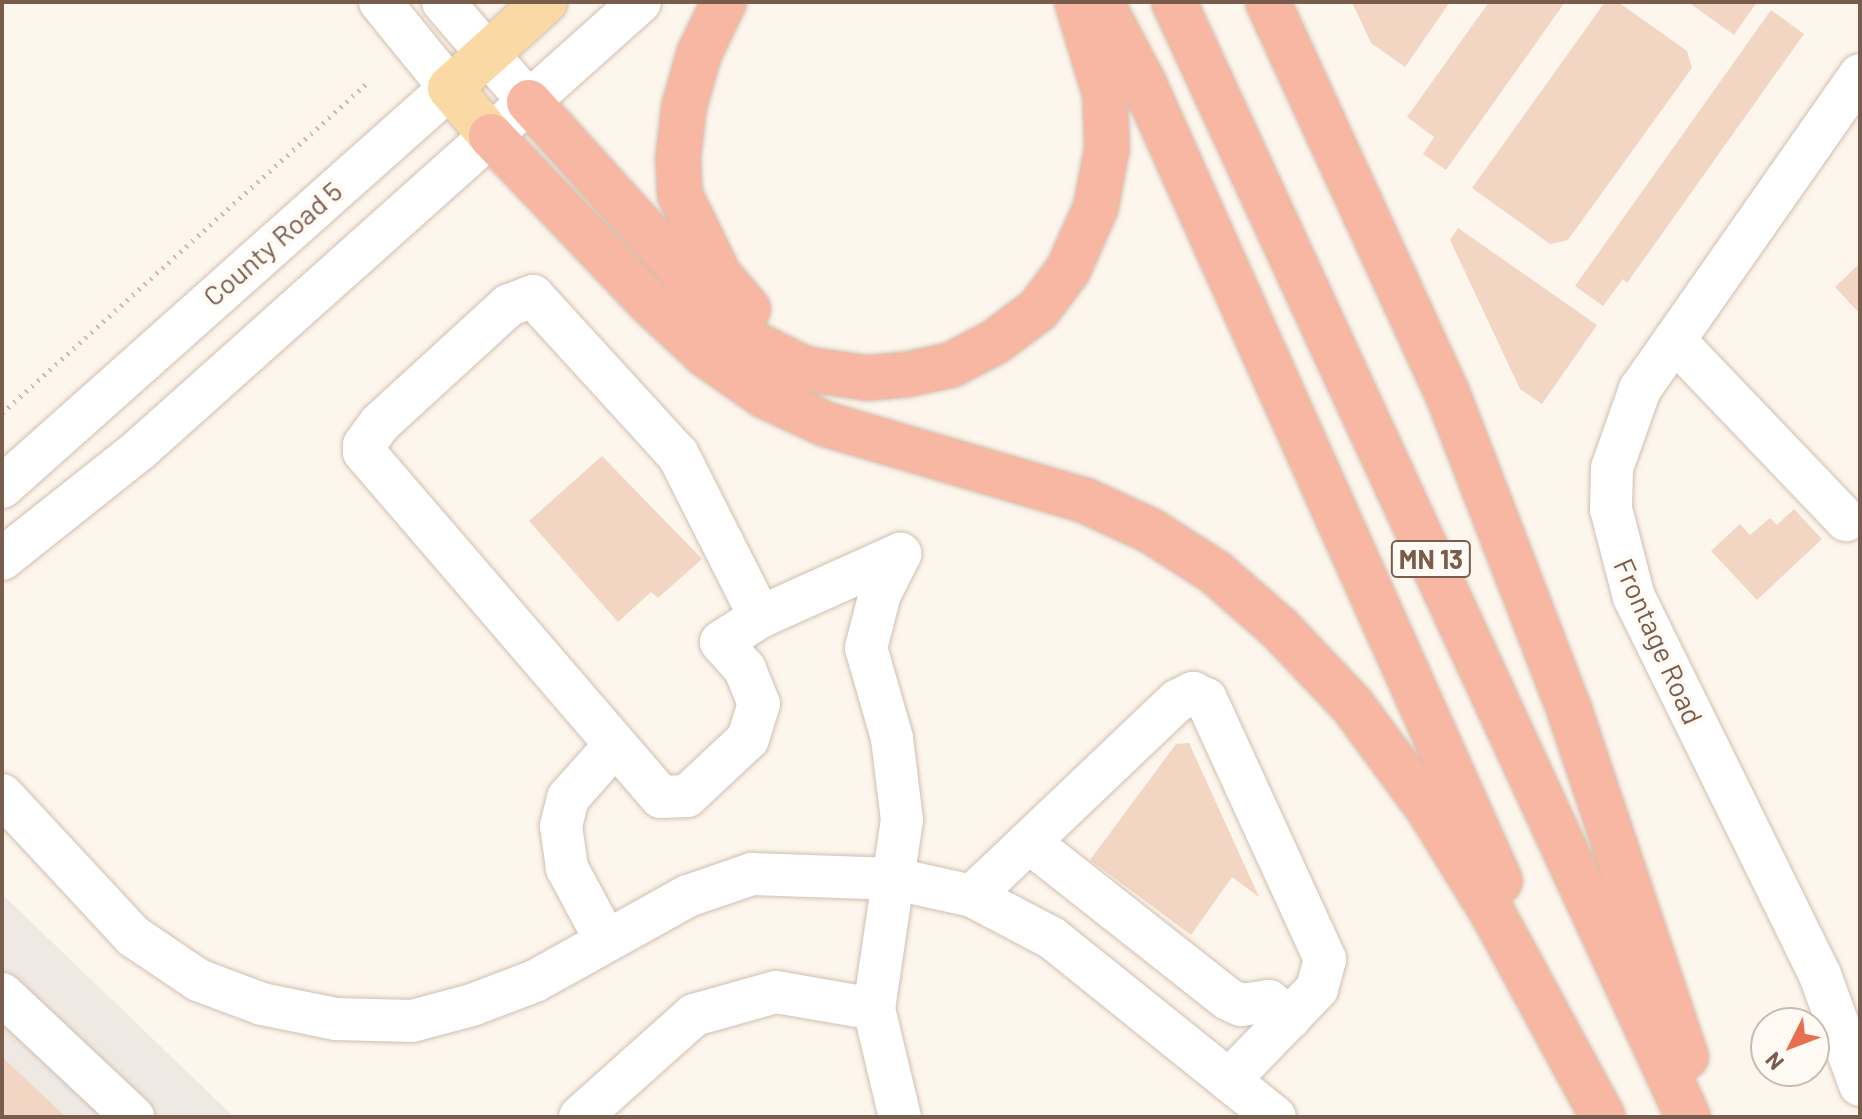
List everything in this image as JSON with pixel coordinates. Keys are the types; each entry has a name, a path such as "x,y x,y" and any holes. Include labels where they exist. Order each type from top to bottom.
{"highway":[{"path":"724,2 699,54 684,107 678,159 680,195 697,239 743,305 774,333 867,378"},
{"path":"529,102 741,337 805,369 867,378 951,365 984,348 1038,310 1068,270 1096,207 1107,148 1105,94 1077,2"},
{"name":"MN 13","path":"1101,2 1144,84 1604,1117"},
{"name":"MN 13","path":"1174,2 1688,1117"},
{"path":"1268,2 1446,390 1575,726 1705,1117"},
{"path":"491,136 649,302 706,355 765,396 825,424 1084,500 1151,531 1215,572 1280,629 1352,705 1428,808 1492,912 1604,1117"}],"main road":[{"name":"County Road 5","path":"450,88 545,2"},
{"path":"450,88 491,136"}],"street":[{"path":"380,2 450,88"},
{"path":"443,2 529,102"},
{"path":"2,559 139,450 640,2"},
{"name":"Frontage Road","path":"1860,75 1640,389 1621,433 1612,468 1618,550 1634,597 1820,975 1860,1085"},
{"name":"County Road 5","path":"2,487 450,88"},
{"path":"760,617 678,455 533,296 509,305 380,423 364,452 661,797 687,796 748,739 759,704 745,669 721,642 760,617 900,554 880,594 866,648 899,780 902,820 874,1009 900,1117"},
{"path":"1684,329 1846,520"},
{"path":"972,896 1177,701 1193,693 1206,699 1325,959 1317,989 1229,1080"},
{"path":"605,939 567,868 561,826 568,798 614,746"},
{"path":"2,795 133,936 198,980 262,1004 336,1019 412,1021 535,981 605,939 688,896 752,874 895,879 972,896 1052,938 1275,1117"},
{"path":"1029,842 1228,999 1241,1005 1269,1001 1290,1018"},
{"path":"580,1117 694,1015 776,992 874,1009"},
{"path":"2,994 133,1117"}],"path":[{"path":"2,413 370,81"}],"shaded area":[{"path":"2,894 234,1117 2,1117"}],"building":[{"path":"1352,2 1450,2 1405,67 1371,43"},
{"path":"1489,2 1565,2 1446,170 1423,154 1434,137 1407,117"},
{"path":"1605,2 1618,2 1687,51 1692,68 1568,240 1550,244 1472,188"},
{"path":"1688,2 1757,2 1734,35"},
{"path":"1771,10 1804,34 1627,283 1623,279 1603,306 1575,286"},
{"path":"1458,228 1597,325 1542,404 1520,389 1450,240"},
{"path":"1860,263 1860,314 1835,287"},
{"path":"602,456 702,559 658,598 651,592 618,622 529,521"},
{"path":"1794,509 1822,539 1757,600 1711,551 1740,524 1750,535 1770,518 1777,525"},
{"path":"1189,743 1259,897 1232,877 1191,935 1090,860 1176,744"},
{"path":"2,1057 66,1117 2,1117"}]}
